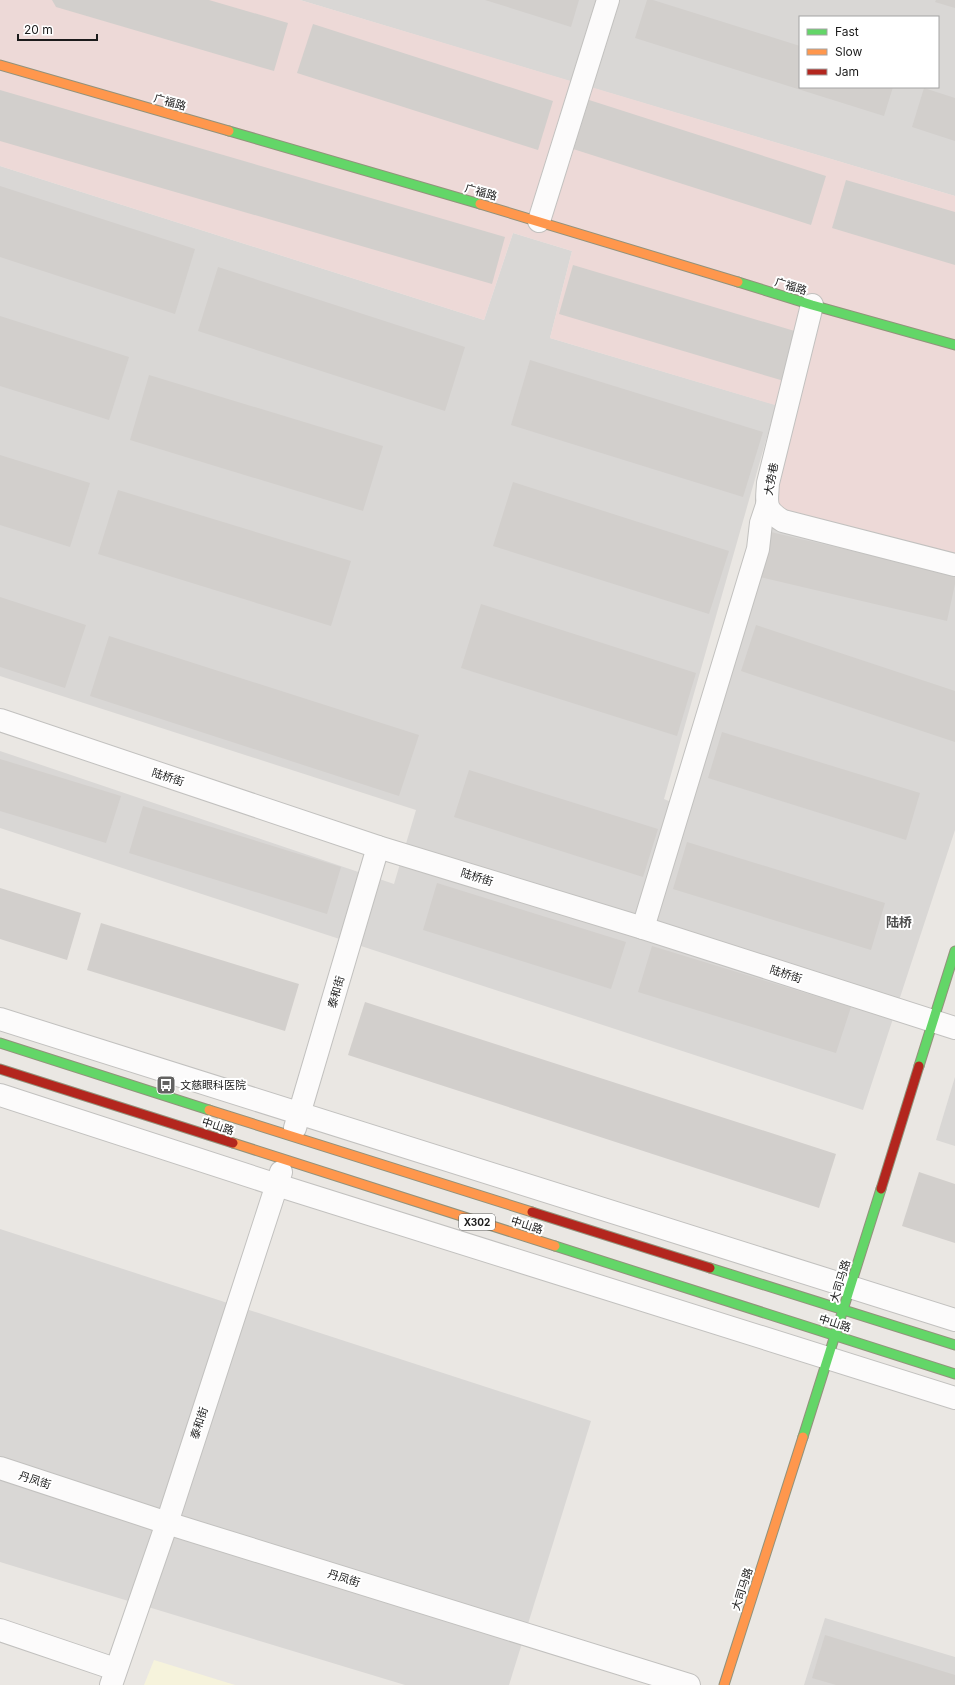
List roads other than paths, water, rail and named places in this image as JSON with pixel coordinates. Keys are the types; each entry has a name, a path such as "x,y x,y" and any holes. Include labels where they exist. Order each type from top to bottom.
{"main road":[{"name":"广福路","path":"0,65 539,221 812,305 955,345"},
{"name":"大司马路","path":"724,1685 844,1310 932,1021 955,951"},
{"name":"中山路","path":"0,1043 292,1137 955,1345"},
{"name":"中山路","path":"0,1069 955,1374"}],"street":[{"path":"539,221 608,0"},
{"name":"大势巷","path":"812,305 768,483 767,505 774,515 783,521 955,565"},
{"path":"643,928 758,549 761,523 767,505"},
{"name":"陆桥街","path":"0,720 378,847 643,928 955,1028"},
{"name":"泰和街","path":"292,1137 378,847"},
{"path":"0,1019 955,1320"},
{"path":"0,1095 277,1185 955,1398"},
{"name":"泰和街","path":"113,1677 167,1523 285,1160"},
{"name":"丹凤街","path":"0,1468 167,1523 689,1685"},
{"path":"0,1630 113,1677"}],"place":[{"name":"文慈眼科医院","path":"166,1085"}],"district":[{"name":"陆桥","path":"899,922"}]}
